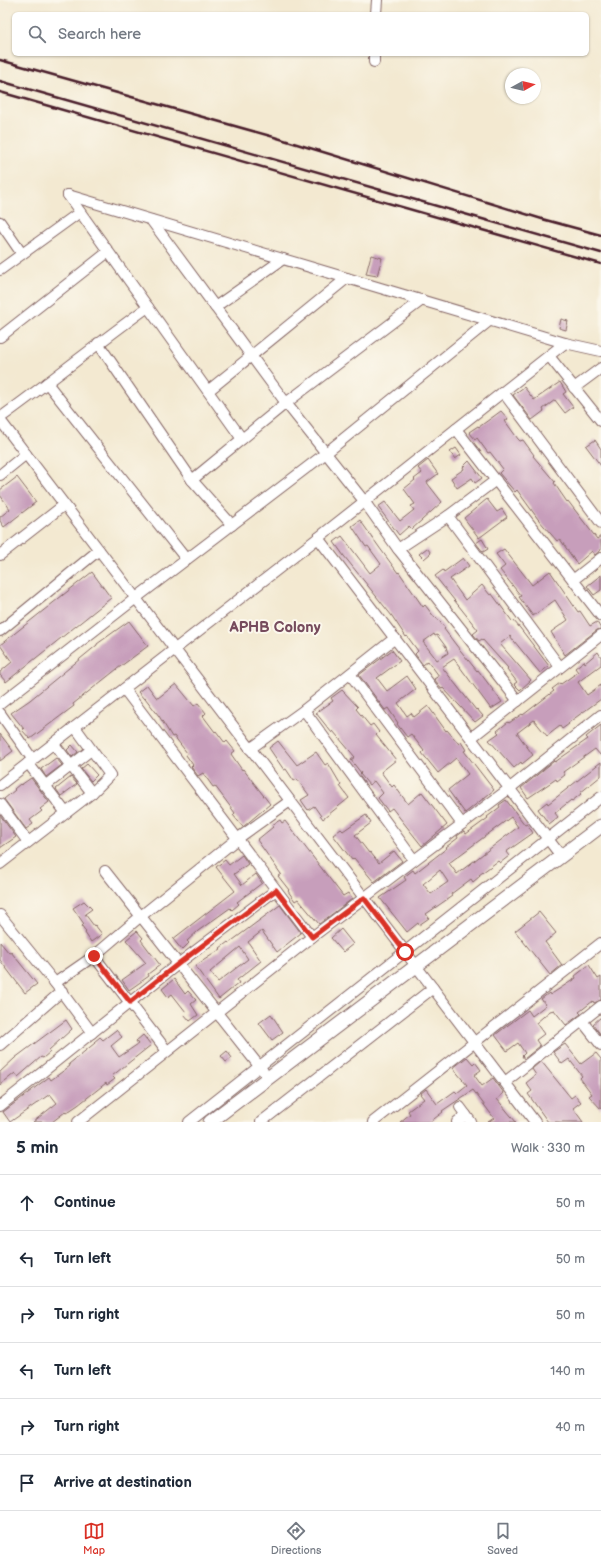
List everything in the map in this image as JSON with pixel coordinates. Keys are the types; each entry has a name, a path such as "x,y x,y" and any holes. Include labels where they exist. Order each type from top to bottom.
{"street":[{"path":"376,12 377,0"},
{"path":"242,439 68,195 565,343 601,351"},
{"path":"0,270 80,212"},
{"path":"151,220 286,403 364,501 398,548 518,701"},
{"path":"0,222 22,254"},
{"path":"0,336 108,252"},
{"path":"215,307 283,259"},
{"path":"208,391 348,278"},
{"path":"192,480 286,403 422,300"},
{"path":"148,307 98,343 0,419 505,1082 532,1121"},
{"path":"0,704 326,453 489,320"},
{"path":"98,343 192,480 232,525"},
{"path":"0,785 175,650 565,343"},
{"path":"549,356 601,421"},
{"path":"574,388 601,368"},
{"path":"47,383 186,560"},
{"path":"503,392 601,523"},
{"path":"456,429 601,616"},
{"path":"0,475 26,454"},
{"path":"398,548 448,516 496,480"},
{"path":"0,555 64,505"},
{"path":"448,516 560,667"},
{"path":"318,538 562,856"},
{"path":"0,631 99,550"},
{"path":"573,580 601,558"},
{"path":"471,738 601,635"},
{"path":"250,749 304,710 395,638"},
{"path":"350,674 462,824"},
{"path":"124,689 312,937"},
{"path":"304,710 414,860"},
{"path":"0,714 46,786 66,813"},
{"path":"78,1122 312,937 510,788 601,714"},
{"path":"0,864 92,793 110,775 75,727"},
{"path":"54,744 92,793"},
{"path":"46,786 91,750"},
{"path":"189,1122 601,797"},
{"path":"55,983 94,956 141,916 238,839 290,801"},
{"path":"0,804 28,842"},
{"path":"0,822 8,815"},
{"path":"217,1120 268,1078 601,826"},
{"path":"105,871 268,1078"},
{"path":"0,1106 178,964 276,890"},
{"path":"0,915 62,991 92,1033"},
{"path":"373,1122 601,943"},
{"path":"94,956 167,1052"},
{"path":"261,1122 433,988"},
{"path":"0,1045 62,991"},
{"path":"505,1082 601,1006"},
{"path":"582,1021 601,1045"},
{"path":"456,1122 466,1115"}],"building":[{"path":"371,255 382,258 377,276 366,274"},
{"path":"561,319 568,321 566,330 559,328"},
{"path":"560,382 566,392 563,394 573,407 565,413 555,400 532,420 513,395 524,387 534,400"},
{"path":"501,411 508,419 505,421 518,439 520,441 523,440 534,455 533,456 555,482 554,483 567,502 568,501 597,539 601,536 601,550 595,555 592,551 577,564 560,539 557,541 538,519 517,490 515,492 499,473 503,469 490,452 488,453 477,438 475,439 469,432 478,426 479,427"},
{"path":"595,440 601,449 601,466 586,446"},
{"path":"456,448 461,455 455,459 450,452"},
{"path":"428,460 438,474 427,482 442,502 412,529 409,526 399,535 378,507 385,502 400,521 414,510 411,506 415,504 404,489 422,473 418,468"},
{"path":"469,461 482,478 475,483 472,478 457,488 451,478 464,469 463,467"},
{"path":"17,477 36,502 4,527 0,521 0,517 10,509 0,495 0,490"},
{"path":"487,499 497,512 502,509 507,517 479,538 464,518"},
{"path":"360,520 423,607 425,605 435,618 436,617 456,645 477,671 478,670 502,702 491,709 454,659 442,667 476,710 477,709 483,716 475,722 434,679 439,676 428,661 423,665 415,654 418,651 334,542 342,536 370,573 381,564 368,546 366,547 352,526","holes":["434,634 435,636 437,635 446,647 448,653 437,660 423,642"]},
{"path":"482,539 488,549 483,552 476,543"},
{"path":"427,548 431,553 424,559 419,554"},
{"path":"504,549 532,585 550,571 578,612 580,611 590,626 597,622 601,629 597,630 565,655 551,632 568,620 555,600 533,616 519,597 521,596 500,570 505,566 496,554"},
{"path":"463,558 469,566 450,579 465,600 482,585 490,595 492,594 549,666 540,673 510,636 500,644 531,680 520,690 514,684 517,682 507,669 508,668 482,639 479,641 473,634 478,630 435,576 443,570 444,572"},
{"path":"92,572 111,598 6,682 0,675 0,672 12,662 0,645"},
{"path":"601,575 601,590 594,595 587,586"},
{"path":"129,621 148,646 73,704 74,706 30,739 11,713 30,700 97,644"},
{"path":"392,650 400,661 377,678 387,691 407,676 416,689 398,703 407,716 411,713 414,717 428,706 446,731 447,730 459,744 461,742 466,750 464,751 494,790 465,813 448,790 468,774 456,758 438,773 422,753 424,751 411,734 407,737 397,724 398,723 388,708 385,710 359,675"},
{"path":"598,652 601,657 601,665 578,682 587,695 601,685 601,699 562,729 560,726 547,736 534,720 517,733 533,755 522,764 521,762 514,768 489,740 499,733 497,731 508,722 509,723 522,714 523,715 554,691 552,689 578,672 575,668 584,661 585,663"},
{"path":"176,684 194,706 198,703 206,713 203,716 225,743 227,741 235,751 231,754 270,804 243,827 233,815 235,813 215,786 213,787 203,773 198,776 191,767 193,765 186,755 187,753 174,736 172,737 159,716 145,698 144,699 138,692 147,685 158,698"},
{"path":"342,690 358,707 356,709 370,726 373,724 379,732 376,735 396,760 381,772 392,787 394,785 408,804 422,792 447,825 422,846 392,808 388,811 378,798 383,793 374,781 369,785 351,760 355,757 333,731 332,733 316,713 333,701 331,698"},
{"path":"601,725 601,756 595,749 563,772 565,775 557,781 556,779 528,798 521,788 554,761 555,762 588,739 586,737"},
{"path":"0,734 13,751 0,761"},
{"path":"278,741 297,765 316,752 325,765 328,763 341,785 340,786 349,798 323,819 314,806 308,810 301,800 309,795 297,779 294,781 286,769 284,770 269,748"},
{"path":"72,745 78,752 72,757 67,750"},
{"path":"56,758 62,765 46,777 41,769"},
{"path":"601,762 601,776 580,793 581,794 555,813 558,817 549,824 538,809 547,802 548,804"},
{"path":"87,764 97,775 91,781 81,769"},
{"path":"71,777 77,784 61,796 56,789"},
{"path":"31,778 49,802 40,809 42,811 30,820 33,824 26,829 4,799 20,784 21,785"},
{"path":"506,800 533,833 506,852 509,856 500,863 498,861 479,875 480,876 473,882 471,879 451,894 452,896 426,914 429,918 419,925 418,923 407,932 380,898 406,880 404,877 413,870 415,873 447,848 446,847 458,838 457,836 464,831 466,834 488,818 487,817 500,807 499,805","holes":["511,817 518,827 457,874 449,863","440,870 448,882 431,894 423,884"]},
{"path":"0,815 16,837 0,848"},
{"path":"366,815 371,823 355,835 369,853 370,852 379,863 394,851 402,861 374,882 354,858 352,860 333,835 341,829 343,831"},
{"path":"280,820 282,823 285,821 343,896 348,893 352,899 319,924 298,899 295,901 288,891 289,890 278,876 281,874 257,840 273,827 272,825"},
{"path":"242,855 248,864 234,874 242,885 256,874 262,883 237,902 239,904 232,910 230,908 198,931 187,941 189,943 182,950 173,939 235,891 216,867 225,860 229,865"},
{"path":"84,901 92,909 85,914 102,934 91,942 82,926 84,924 73,908"},
{"path":"280,905 301,933 277,952 262,931 248,942 261,961 237,980 239,983 219,999 195,966 221,949 220,948 228,942 229,943","holes":["240,947 248,959 218,982 210,972"]},
{"path":"539,912 556,933 545,942 562,965 550,975 515,931"},
{"path":"341,929 353,944 343,952 331,938"},
{"path":"137,931 143,938 141,940 160,965 148,974 149,976 129,990 122,980 146,963 126,940"},
{"path":"0,942 9,953 11,952 37,984 25,993 0,960"},
{"path":"589,965 598,979 601,977 601,1000 594,1003 593,1001 579,1012 581,1014 566,1025 554,1010 550,1011 536,1023 544,1034 536,1040 540,1046 524,1059 522,1056 525,1053 518,1043 507,1051 495,1035 528,1010 532,1016 546,1005 541,999 549,993 550,995 576,978 575,976"},
{"path":"174,979 185,994 188,991 196,1000 191,1004 198,1015 190,1021 184,1014 186,1012 172,994 168,997 162,989"},
{"path":"271,1014 283,1032 272,1040 259,1023"},
{"path":"601,1017 601,1035 593,1024"},
{"path":"66,1020 72,1029 49,1050 50,1052 43,1058 41,1057 18,1077 15,1073 0,1085 0,1072 15,1058"},
{"path":"116,1030 122,1037 111,1046 119,1057 138,1044 136,1041 143,1035 151,1045 112,1076 115,1079 107,1085 106,1083 78,1105 66,1113 65,1112 52,1122 33,1122 57,1103 50,1094 10,1122 3,1112 49,1077 51,1080 70,1066 69,1064 95,1043 94,1042 100,1037 103,1040"},
{"path":"565,1044 581,1064 596,1053 601,1059 601,1109 589,1096 592,1094 580,1078 582,1076 569,1059 562,1064 553,1052"},
{"path":"227,1051 232,1058 226,1062 221,1056"},
{"path":"467,1057 473,1064 475,1062 481,1070 474,1075 482,1086 493,1078 504,1093 497,1099 516,1122 488,1122 494,1118 473,1090 442,1111 443,1112 430,1122 400,1122 410,1114 408,1111 424,1099 420,1094 426,1089 437,1104 455,1091 457,1093 467,1085 453,1068"},
{"path":"541,1061 571,1098 575,1095 581,1102 573,1108 583,1122 548,1122 528,1094 532,1091 526,1083 536,1075 532,1069"}],"railway":[{"path":"0,60 274,137 542,219 601,235"},
{"path":"0,81 601,253"},
{"path":"0,92 601,264"}],"district":[{"name":"APHB Colony","path":"275,627"}],"route":[{"path":"94,956 130,1002 276,890 312,937 364,898 405,952"}]}
